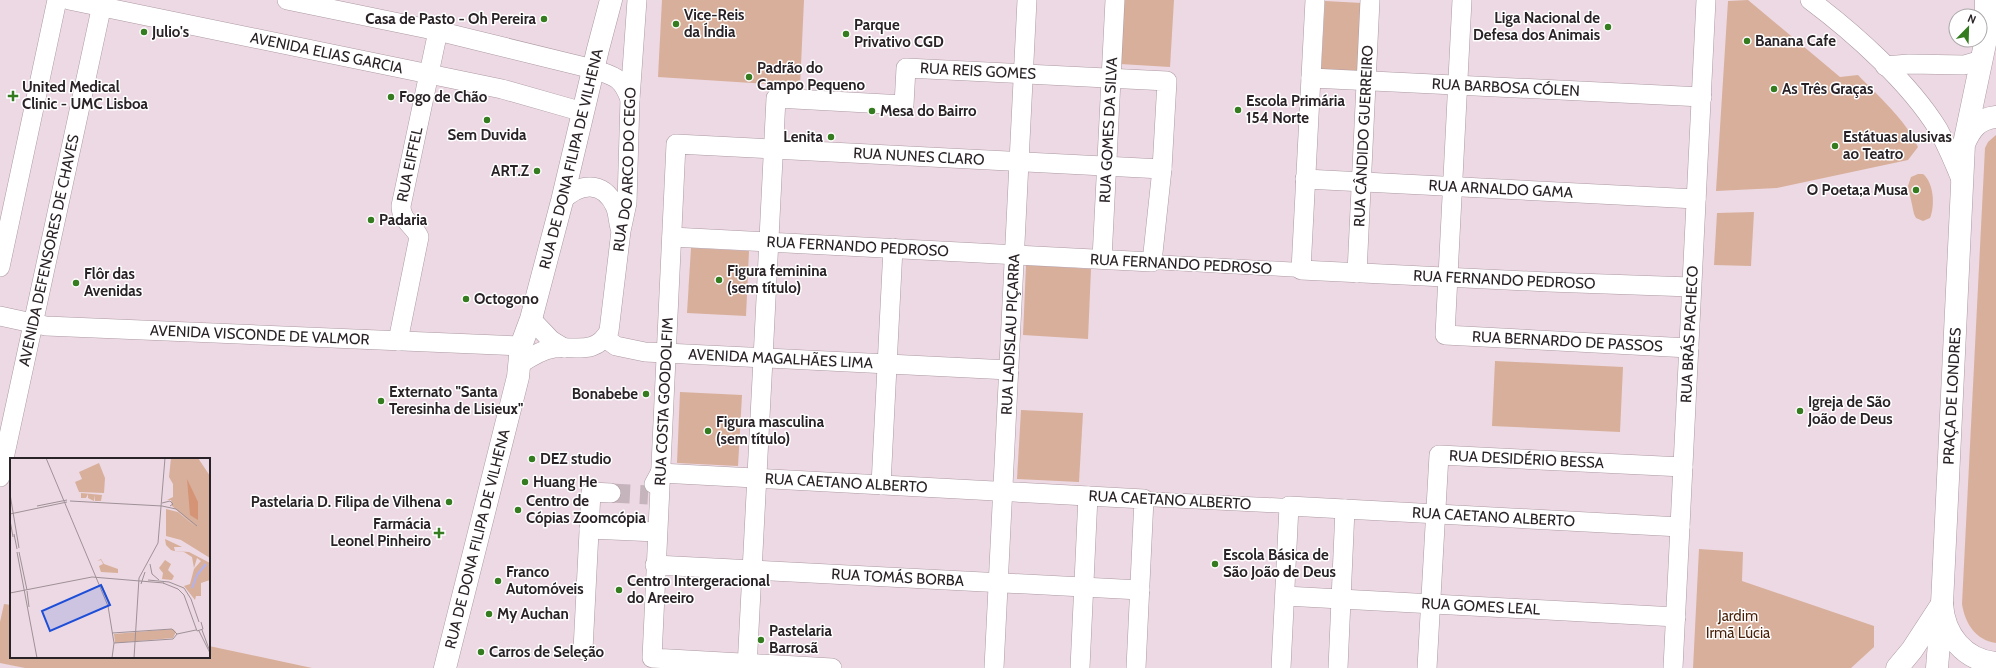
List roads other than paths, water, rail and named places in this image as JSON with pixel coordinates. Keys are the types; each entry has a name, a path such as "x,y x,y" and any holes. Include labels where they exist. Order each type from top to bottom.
{"main road":[{"name":"RUA DE DONA FILIPA DE VILHENA","path":"445,668 521,355 532,319 562,202 593,69 611,0"},
{"path":"1964,144 1986,39 1986,0"},
{"name":"PRAÇA DE LONDRES","path":"1996,117 1988,118 1975,124 1971,128 1964,144 1942,604 1946,627 1959,646 1979,659 1996,663"},
{"path":"1897,668 1912,650 1942,604"},
{"path":"1937,668 1940,650 1942,604"}],"street":[{"path":"0,267 58,0"},
{"name":"AVENIDA ELIAS GARCIA","path":"69,0 102,3 502,89 583,112"},
{"path":"287,0 438,30 593,69 615,77 624,84 630,99"},
{"name":"RUA DO ARCO DO CEGO","path":"605,338 610,324 621,231 626,203 630,99 637,0"},
{"name":"RUA LADISLAU PIÇARRA","path":"994,668 1027,0"},
{"name":"RUA GOMES DA SILVA","path":"1102,259 1115,0"},
{"path":"1301,270 1314,0"},
{"name":"RUA CÂNDIDO GUERREIRO","path":"1357,272 1370,0"},
{"path":"1448,277 1462,0"},
{"name":"RUA BRÁS PACHECO","path":"1673,668 1706,0"},
{"path":"1810,0 1849,32 1913,95 1937,128 1962,183"},
{"name":"AVENIDA DEFENSORES DE CHAVES","path":"0,477 102,3"},
{"name":"RUA EIFFEL","path":"398,341 419,237 416,231 402,216 401,206 430,74 438,30"},
{"path":"1885,66 1909,64 1964,65 1981,60"},
{"name":"RUA REIS GOMES","path":"773,149 776,98 904,105 906,68 1023,73 1167,81 1162,170"},
{"name":"RUA BARBOSA CÓLEN","path":"1311,78 1702,97"},
{"name":"RUA NUNES CLARO","path":"676,144 1162,170"},
{"name":"RUA COSTA GOODOLFIM","path":"676,144 655,565 652,658 748,666"},
{"path":"773,149 748,666 832,668"},
{"path":"1152,262 1162,170"},
{"name":"RUA ARNALDO GAMA","path":"1305,179 1696,199"},
{"path":"562,202 578,188 592,186 606,194 615,206 621,231"},
{"name":"RUA FERNANDO PEDROSO","path":"672,237 1301,270 1691,287"},
{"name":"AVENIDA MAGALHÃES LIMA","path":"881,485 893,248"},
{"name":"RUA BERNARDO DE PASSOS","path":"1448,277 1445,335 1689,348"},
{"name":"AVENIDA VISCONDE DE VALMOR","path":"0,316 33,323 65,327 398,341 521,355"},
{"path":"532,319 551,340 564,348"},
{"path":"521,355 564,348 578,349 594,346 605,338"},
{"name":"AVENIDA MAGALHÃES LIMA","path":"605,338 616,346 628,350 666,354 1009,370"},
{"name":"RUA DESIDÉRIO BESSA","path":"1427,668 1439,455 1683,467"},
{"path":"648,495 660,473"},
{"name":"RUA CAETANO ALBERTO","path":"660,473 1680,526"},
{"path":"583,650 591,492 611,493"},
{"path":"1080,668 1088,496"},
{"path":"1136,668 1144,499"},
{"path":"1281,668 1289,506"},
{"path":"1338,668 1346,509"},
{"path":"589,529 657,532"},
{"name":"RUA TOMÁS BORBA","path":"655,565 1140,590"},
{"name":"RUA GOMES LEAL","path":"1285,596 1676,616"}],"tunnel":[{"path":"611,493 648,495"}],"place":[{"name":"Casa de Pasto - Oh Pereira","path":"544,19"},
{"name":"Vice-Reis da Índia","path":"676,24"},
{"name":"Liga Nacional de Defesa dos Animais","path":"1608,27"},
{"name":"Julio's","path":"144,32"},
{"name":"Parque Privativo CGD","path":"846,34"},
{"name":"Banana Cafe","path":"1747,41"},
{"name":"Padrão do Campo Pequeno","path":"749,77"},
{"name":"As Três Graças","path":"1774,89"},
{"name":"United Medical Clinic - UMC Lisboa","path":"13,96"},
{"name":"Fogo de Chão","path":"391,97"},
{"name":"Escola Primária 154 Norte","path":"1238,110"},
{"name":"Mesa do Bairro","path":"872,111"},
{"name":"Sem Duvida","path":"487,120"},
{"name":"Lenita","path":"831,137"},
{"name":"Estátuas alusivas ao Teatro","path":"1835,146"},
{"name":"ART.Z","path":"537,171"},
{"name":"O Poeta;a Musa","path":"1916,190"},
{"name":"Padaria","path":"371,220"},
{"name":"Figura feminina (sem título)","path":"719,280"},
{"name":"Flôr das Avenidas","path":"76,283"},
{"name":"Octogono","path":"466,299"},
{"name":"Bonabebe","path":"646,394"},
{"name":"Externato \"Santa Teresinha de Lisieux\"","path":"381,401"},
{"name":"Igreja de São João de Deus","path":"1800,411"},
{"name":"Figura masculina (sem título)","path":"708,431"},
{"name":"DEZ studio","path":"532,459"},
{"name":"Huang He","path":"525,482"},
{"name":"Pastelaria D. Filipa de Vilhena","path":"449,502"},
{"name":"Centro de Cópias Zoomcópia","path":"518,510"},
{"name":"Farmácia Leonel Pinheiro","path":"439,533"},
{"name":"Escola Básica de São João de Deus","path":"1215,564"},
{"name":"Franco Automóveis","path":"498,581"},
{"name":"Centro Intergeracional do Areeiro","path":"619,590"},
{"name":"My Auchan","path":"489,614"},
{"name":"Pastelaria Barrosã","path":"761,640"},
{"name":"Carros de Seleção","path":"481,652"}],"park label":[{"name":"Jardim Irmã Lúcia","path":"1738,624"}]}
